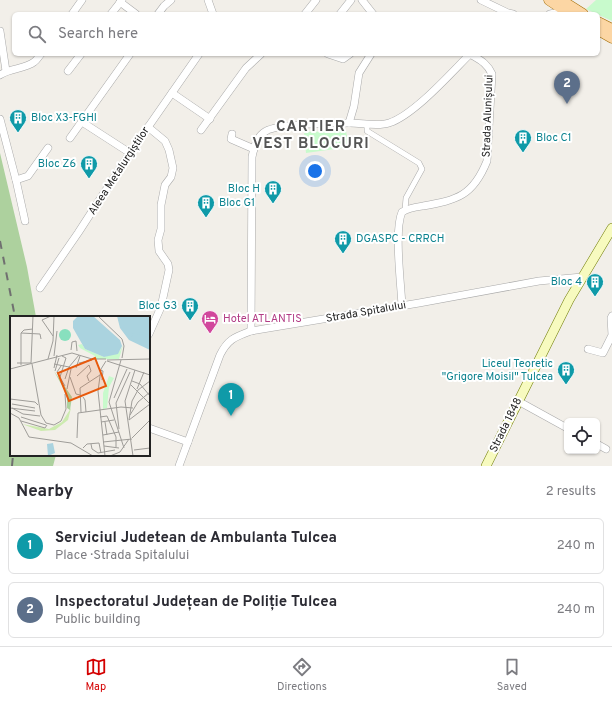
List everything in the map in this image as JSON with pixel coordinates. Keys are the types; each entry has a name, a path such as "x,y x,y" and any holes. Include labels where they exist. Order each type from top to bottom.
{"main road":[{"path":"549,0 567,12"},
{"path":"561,0 580,12"},
{"path":"600,23 612,29"},
{"path":"600,31 612,38"},
{"path":"582,277 612,228"},
{"name":"Strada 1848","path":"486,466 582,277"}],"street":[{"path":"73,12 82,0"},
{"path":"160,12 171,0"},
{"path":"208,0 212,12"},
{"path":"307,12 316,0"},
{"path":"342,12 351,0"},
{"path":"362,0 371,12"},
{"path":"481,0 506,12"},
{"path":"113,12 121,1 134,12"},
{"path":"0,31 3,73 34,62 39,56"},
{"path":"68,71 79,56"},
{"path":"70,138 129,56"},
{"name":"Aleea Metalurgiștilor","path":"40,288 130,153 198,56"},
{"path":"201,130 246,68 259,56"},
{"path":"334,56 343,59 347,56"},
{"path":"350,123 359,73 370,56"},
{"name":"Strada Alunișului","path":"251,331 254,149 260,136 271,128 280,126 350,123 388,124 404,115 429,94 468,56"},
{"name":"Strada Alunișului","path":"405,210 454,199 467,192 476,183 483,172 487,161 492,74 489,66 474,56"},
{"path":"172,93 210,119"},
{"path":"0,119 25,221"},
{"path":"82,122 130,153"},
{"path":"367,124 367,131 419,163 422,169 406,198 405,210 401,215 399,247 402,306"},
{"path":"148,127 165,141 169,150 173,168 171,177 165,186 161,205 161,229 158,240 159,251 168,264 169,270 161,307 150,332"},
{"path":"232,134 231,140 254,149"},
{"path":"16,180 28,176 48,148"},
{"name":"Strada Spitalului","path":"179,466 220,355 225,344 236,336 251,331 539,281 558,278 582,277"},
{"path":"588,349 603,353 612,335 612,316"},
{"path":"518,401 564,426"},
{"path":"150,428 188,442"},
{"path":"600,446 606,449"}],"green space":[{"path":"596,0 612,0 612,21 600,15 600,12 592,12 586,9"},
{"path":"346,131 349,147 306,153 304,132"},
{"path":"0,153 27,267 36,316 10,316 10,456 56,456 53,466 0,466"}],"railway":[{"path":"0,241 15,316"},
{"path":"12,466 13,456"}],"place":[{"name":"Inspectoratul Județean de Poliție Tulcea","path":"567,104"},
{"name":"Bloc X3-FGHI","path":"18,133"},
{"name":"Bloc C1","path":"523,153"},
{"name":"Bloc Z6","path":"89,179"},
{"name":"Bloc H","path":"273,204"},
{"name":"Bloc G1","path":"206,218"},
{"name":"DGASPC - CRRCH","path":"343,254"},
{"name":"Bloc 4","path":"595,297"},
{"name":"Bloc G3","path":"190,321"},
{"name":"Hotel ATLANTIS","path":"210,334"},
{"name":"Liceul Teoretic \"Grigore Moisil\" Tulcea","path":"566,385"},
{"name":"Serviciul Judetean de Ambulanta Tulcea","path":"231,416"}],"district":[{"name":"CARTIER VEST BLOCURI","path":"311,136"}]}
